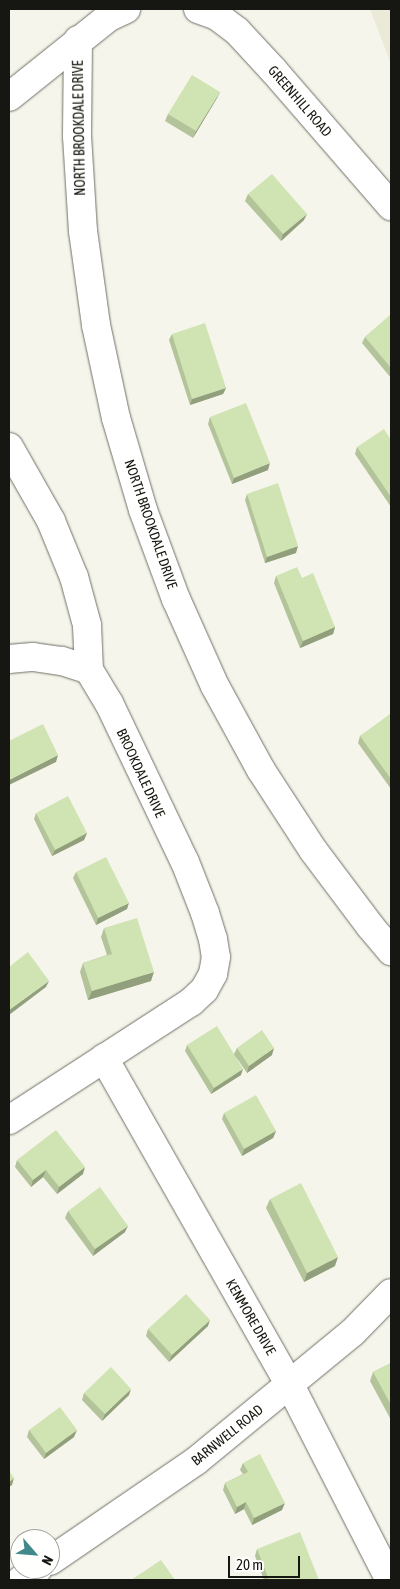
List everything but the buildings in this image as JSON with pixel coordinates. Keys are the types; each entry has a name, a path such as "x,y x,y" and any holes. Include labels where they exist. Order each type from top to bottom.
{"street":[{"path":"9,97 78,40 109,17 126,9"},
{"name":"GREENHILL ROAD","path":"198,9 216,16 237,31 391,206"},
{"name":"NORTH BROOKDALE DRIVE","path":"78,40 77,136 83,231 96,325 112,400 143,510 176,599 212,677 261,770 313,850 370,926 391,950"},
{"name":"BROOKDALE DRIVE","path":"9,447 51,521 74,577 87,625 89,670 109,703 185,862 205,913 213,938 216,957 213,974 204,990 191,1002 9,1120"},
{"path":"9,659 33,657 62,660 89,670"},
{"name":"KENMORE DRIVE","path":"104,1058 290,1385 390,1580"},
{"name":"BARNWELL ROAD","path":"60,1554 196,1461 353,1332 391,1293"}],"shaded area":[{"path":"370,9 391,9 391,64"}]}
